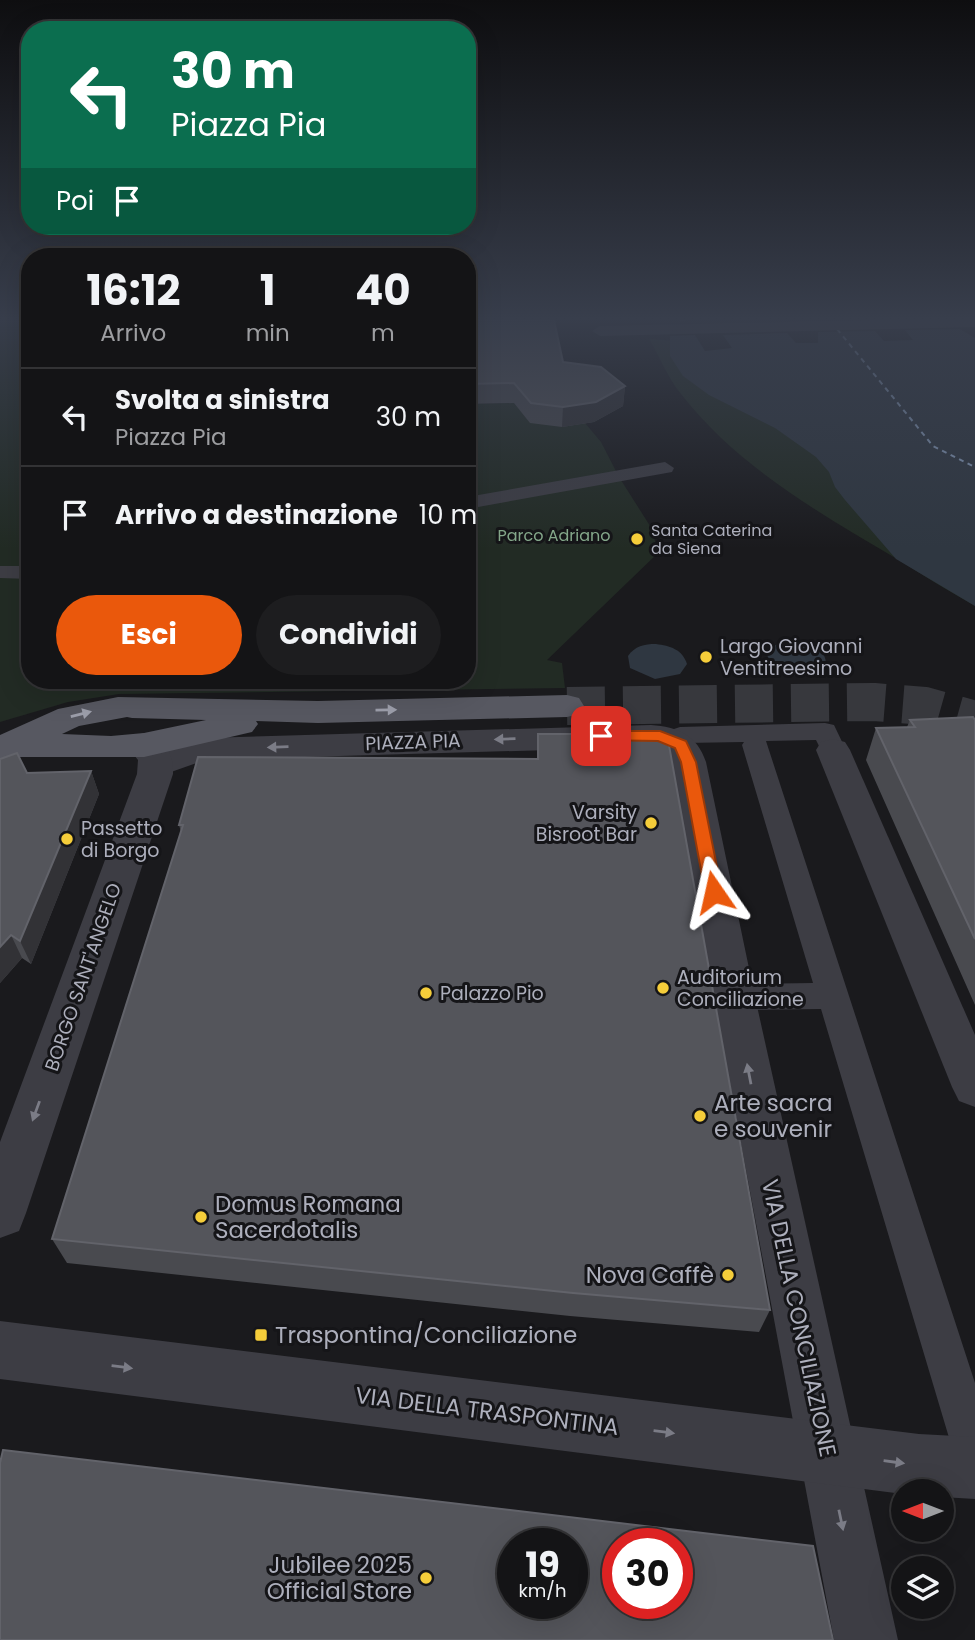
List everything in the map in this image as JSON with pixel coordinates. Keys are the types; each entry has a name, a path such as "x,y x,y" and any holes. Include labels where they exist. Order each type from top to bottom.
{"main road":[{"name":"PIAZZA PIA","path":"0,749 70,717 125,707 318,712 567,706"},
{"name":"PIAZZA PIA","path":"131,750 232,725 318,712"},
{"path":"0,749 20,746 131,750"}],"street":[{"path":"476,501 665,468"},
{"path":"0,572 21,573"},
{"path":"671,739 680,735 699,734 829,740 975,1087"},
{"name":"PIAZZA PIA","path":"131,750 187,752 550,737 651,736 671,739"},
{"name":"VIA DELLA CONCILIAZIONE","path":"671,739 681,745 689,762 734,997 866,1640"},
{"path":"755,745 975,1451"},
{"name":"BORGO SANT'ANGELO","path":"0,1213 131,750"},
{"path":"734,997 833,996"},
{"name":"VIA DELLA TRASPONTINA","path":"0,1350 919,1465 975,1468"}],"green space":[{"name":"Parco Adriano","path":"0,397 21,397 21,689 476,689 476,404 514,403 585,423 601,442 619,477 652,529 658,553 547,660 562,663 565,688 119,694 68,702 0,722"},
{"path":"683,397 756,397 975,606 809,506 753,466 703,420"}],"shaded area":[{"path":"712,397 975,397 975,606 896,559 845,500 835,487 829,472 816,457 775,428"},
{"path":"784,641 798,641 818,648 826,666 811,675 792,676 783,673 770,661 767,653 770,648"},
{"path":"644,645 671,647 682,655 687,664 680,674 655,679 630,668 628,656 634,650"}],"building":[{"path":"526,397 606,397 596,402 563,407 531,403"},
{"path":"973,717 975,939 876,728 915,727 910,720"},
{"path":"538,734 667,734 770,1310 573,1293 52,1239 183,825 179,825 198,757 538,759"},
{"path":"17,753 27,773 91,771 20,941 11,935 0,947 0,759"},
{"path":"3,1450 661,1528 602,1528 602,1619 693,1619 693,1532 813,1546 833,1640 0,1640 0,1463"}],"ferry route":[{"path":"892,397 933,446 975,467"}],"tunnel":[{"path":"567,706 874,702 925,706 975,720"}],"place":[{"name":"Santa Caterina da Siena","path":"637,539"},
{"name":"Largo Giovanni Ventitreesimo","path":"706,657"},
{"name":"Varsity Bisroot Bar","path":"651,823"},
{"name":"Passetto di Borgo","path":"67,839"},
{"name":"Auditorium Conciliazione","path":"663,988"},
{"name":"Palazzo Pio","path":"426,993"},
{"name":"Arte sacra e souvenir","path":"700,1116"},
{"name":"Domus Romana Sacerdotalis","path":"201,1217"},
{"name":"Nova Caffè","path":"728,1275"},
{"name":"Traspontina/Conciliazione","path":"261,1335"},
{"name":"Jubilee 2025 Official Store","path":"426,1578"}],"route":[{"path":"601,736 660,736 681,745 689,762 714,892"}]}
